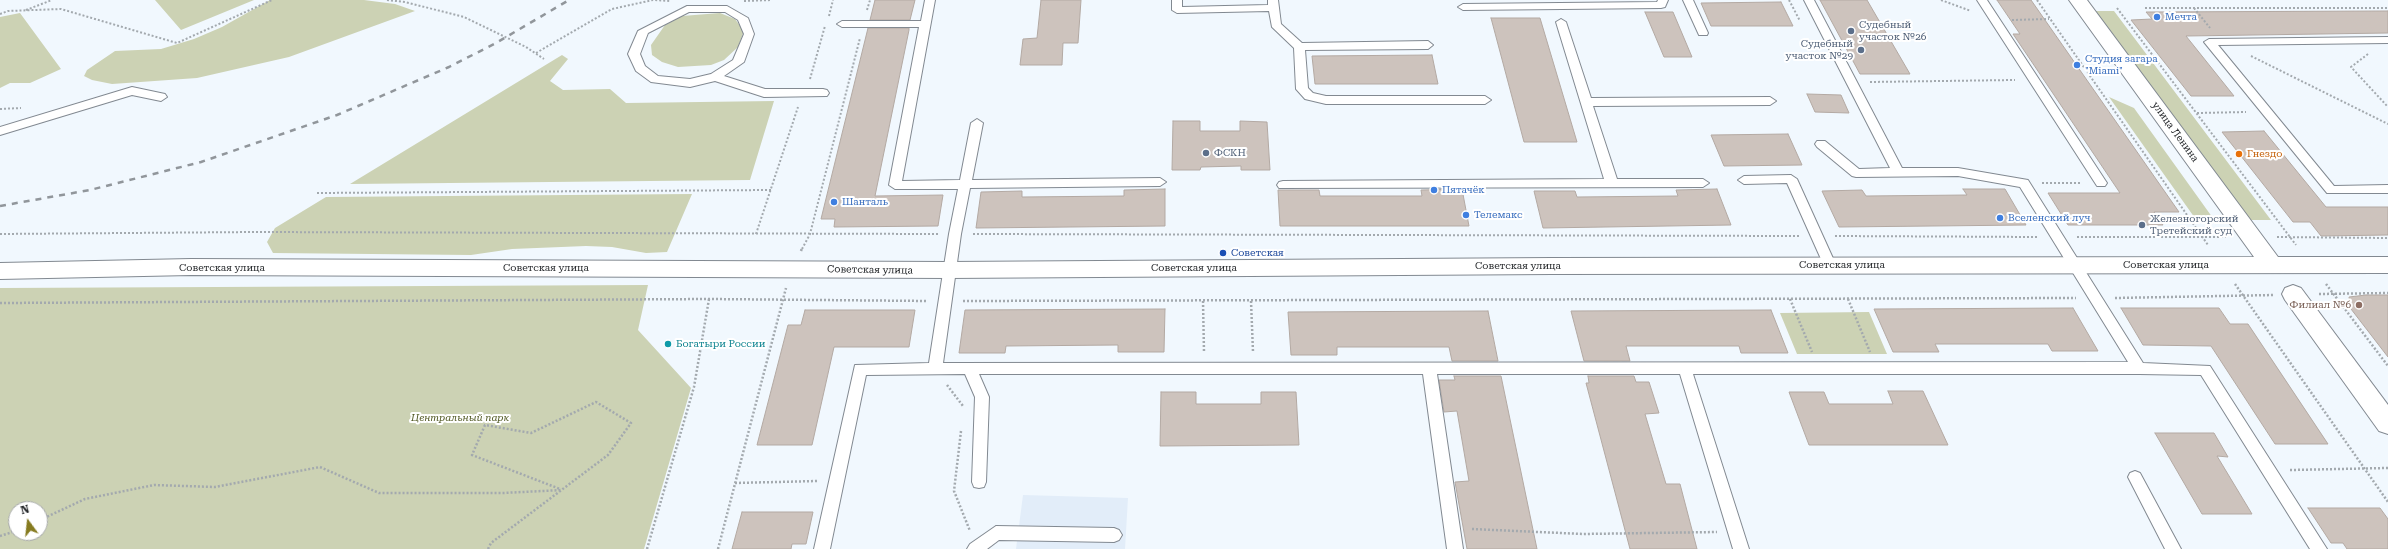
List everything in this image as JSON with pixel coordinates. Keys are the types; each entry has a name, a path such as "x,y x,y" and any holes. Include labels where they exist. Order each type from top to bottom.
{"main road":[{"name":"улица Ленина","path":"2078,0 2272,265"},
{"name":"Советская улица","path":"0,271 191,267 949,270 2075,264 2388,265"},
{"path":"2293,294 2388,424"}],"lane":[{"path":"930,0 895,185 1160,182"},
{"path":"1177,0 1177,10 1274,4 1276,25 1299,47 1302,88 1309,96 1326,100 1484,100"},
{"path":"1463,7 1661,5 1663,0"},
{"path":"1688,0 1703,33"},
{"path":"1809,0 1898,172"},
{"path":"1982,0 2101,182"},
{"path":"715,77 738,62 749,34 742,18 727,9 687,9 643,31 634,54 640,68 655,79 690,83 715,77 764,93 823,93"},
{"path":"1561,22 1612,184"},
{"path":"842,24 926,24"},
{"path":"2387,40 2209,42 2331,190 2388,189"},
{"path":"1299,47 1428,45"},
{"path":"0,131 132,91 161,97"},
{"path":"1586,102 1770,101"},
{"path":"935,369 955,234 977,123"},
{"path":"1821,144 1856,173 1958,172 2024,183 2139,368"},
{"path":"1744,180 1791,179 1830,265"},
{"path":"1283,185 1703,183"},
{"path":"822,549 860,369 2139,368 2205,370 2319,549"},
{"path":"970,369 982,398 979,482"},
{"path":"1429,369 1455,549"},
{"path":"1685,369 1741,549"},
{"path":"2136,477 2173,549"},
{"path":"975,549 996,533 1114,535"}],"path":[{"path":"24,11 52,0"},
{"path":"0,14 8,11 61,10 177,43 272,0"},
{"path":"387,0 405,2 464,17 536,53 544,59"},
{"path":"810,80 833,0"},
{"path":"536,53 612,9 646,4"},
{"path":"2117,8 2388,366"},
{"path":"2145,8 2388,8"},
{"path":"2194,8 2221,42 2388,124"},
{"path":"1996,20 2050,18"},
{"path":"2387,40 2351,67 2388,108"},
{"path":"1852,82 2034,80"},
{"path":"756,234 799,106"},
{"path":"2196,113 2267,112"},
{"path":"2024,183 2101,182"},
{"path":"317,193 771,190"},
{"path":"0,234 263,232 2388,238"},
{"path":"0,303 709,299 1251,301 2095,298 2388,293"},
{"path":"647,549 694,387 709,299"},
{"path":"1790,299 1819,369"},
{"path":"1848,299 1878,368"},
{"path":"1203,301 1204,369"},
{"path":"1251,301 1254,369"},
{"path":"935,369 964,407 963,414"},
{"path":"488,549 491,543 562,490 608,455 631,423 596,402 531,433 485,425 472,454 562,490"},
{"path":"961,430 954,491 967,522 975,549"},
{"path":"48,516 85,499 154,485 215,487 320,468 379,494 503,493 562,490"},
{"path":"2269,470 2388,468"},
{"path":"734,483 836,480"},
{"path":"1452,528 1582,534 1735,531"}],"shaded area":[{"path":"1023,495 1128,498 1125,549 1016,549"}],"green space":[{"path":"155,0 254,0 181,30"},
{"path":"270,0 364,0 395,4 415,11 289,57 197,78 112,84 92,80 84,76 87,70 115,51 161,49 194,39 222,27"},
{"path":"2092,11 2114,11 2271,220 2245,220"},
{"path":"20,13 61,69 30,83 10,83 0,88 0,17"},
{"path":"720,13 735,19 744,31 738,47 724,60 711,65 678,67 662,62 652,55 651,45 665,25 682,16"},
{"path":"562,55 568,59 550,81 563,90 610,89 626,103 774,101 750,180 350,184"},
{"path":"2109,97 2134,108 2215,221 2197,221"},
{"path":"692,194 667,252 646,253 612,247 586,246 512,249 471,255 273,253 267,242 275,228 326,197"},
{"name":"Центральный парк","path":"648,285 638,330 691,388 644,549 0,549 0,288"},
{"path":"1869,312 1887,354 1797,354 1780,313"}],"building":[{"path":"875,0 915,0 910,20 870,20"},
{"path":"1041,0 1081,0 1078,43 1063,43 1062,65 1020,65 1023,39 1037,38"},
{"path":"1820,0 1867,0 1910,74 1860,74"},
{"path":"1997,0 2031,0 2179,212 2154,212 2163,225 2068,225 2048,193 2120,193 2013,34 2020,34"},
{"path":"1781,2 1793,26 1711,26 1701,3"},
{"path":"2388,11 2388,33 2186,36 2234,96 2191,96 2131,20 2152,19 2146,12"},
{"path":"1645,12 1673,12 1692,57 1664,57"},
{"path":"1491,18 1540,18 1577,142 1524,142"},
{"path":"868,28 909,28 875,196 943,195 938,226 834,227 835,219 821,219"},
{"path":"1432,55 1438,84 1315,84 1312,56"},
{"path":"1807,94 1841,95 1849,113 1815,112"},
{"path":"1173,121 1200,121 1200,131 1240,131 1240,121 1267,122 1270,170 1241,170 1241,166 1201,167 1200,170 1172,170"},
{"path":"2264,131 2326,207 2388,207 2388,235 2321,236 2310,222 2293,222 2222,132"},
{"path":"1788,134 1802,165 1724,166 1711,135"},
{"path":"1165,189 1165,226 976,228 981,192 1022,191 1022,197 1124,196 1124,190"},
{"path":"1462,189 1469,226 1280,226 1278,190 1319,190 1320,196 1422,196 1421,190"},
{"path":"1717,189 1731,225 1543,228 1534,191 1575,191 1577,197 1678,196 1676,190"},
{"path":"1963,189 2005,189 2026,225 1839,227 1822,191 1862,190 1866,196 1967,195"},
{"path":"2388,295 2388,357 2351,309 2349,297"},
{"path":"2073,308 2098,351 2052,351 2048,344 1935,344 1939,352 1893,352 1874,309"},
{"path":"2121,308 2219,308 2230,324 2248,324 2328,444 2275,444 2211,346 2143,345"},
{"path":"1165,309 1164,352 1118,352 1118,345 1006,346 1005,353 959,353 965,310"},
{"path":"805,310 915,310 909,347 834,347 812,445 757,445 788,325 801,325"},
{"path":"1771,310 1788,353 1741,353 1739,346 1626,346 1630,361 1584,361 1571,311"},
{"path":"1488,311 1498,361 1452,361 1449,347 1337,347 1337,355 1291,355 1288,312"},
{"path":"1454,376 1501,376 1537,549 1467,549 1455,482 1469,481 1457,411 1444,412 1439,380 1455,380"},
{"path":"1588,376 1634,376 1636,382 1649,382 1659,413 1645,414 1666,484 1680,484 1697,549 1630,549 1586,383 1589,383"},
{"path":"1888,391 1923,391 1948,445 1809,445 1789,392 1824,392 1829,404 1893,404"},
{"path":"1161,392 1196,392 1196,404 1261,404 1261,392 1296,392 1299,445 1160,446"},
{"path":"2155,433 2214,433 2228,457 2217,456 2252,514 2202,514"},
{"path":"2308,508 2380,508 2388,519 2388,549 2347,549 2343,543 2331,543"},
{"path":"742,512 813,512 806,544 792,544 791,549 732,549"}],"railway":[{"path":"0,206 90,190 201,162 337,115 449,67 496,43 569,0"}],"place":[{"name":"Мечта","path":"2157,17"},
{"name":"Судебный участок №26","path":"1851,31"},
{"name":"Судебный участок №29","path":"1861,50"},
{"name":"Студия загара \"Miami\"","path":"2077,65"},
{"name":"ФСКН","path":"1206,153"},
{"name":"Гнездо","path":"2239,154"},
{"name":"Пятачёк","path":"1434,190"},
{"name":"Шанталь","path":"834,202"},
{"name":"Телемакс","path":"1466,215"},
{"name":"Вселенский луч","path":"2000,218"},
{"name":"Железногорский Третейский суд","path":"2142,225"},
{"name":"Советская","path":"1223,253"},
{"name":"Филиал №6","path":"2359,305"},
{"name":"Богатыри России","path":"668,344"}]}
